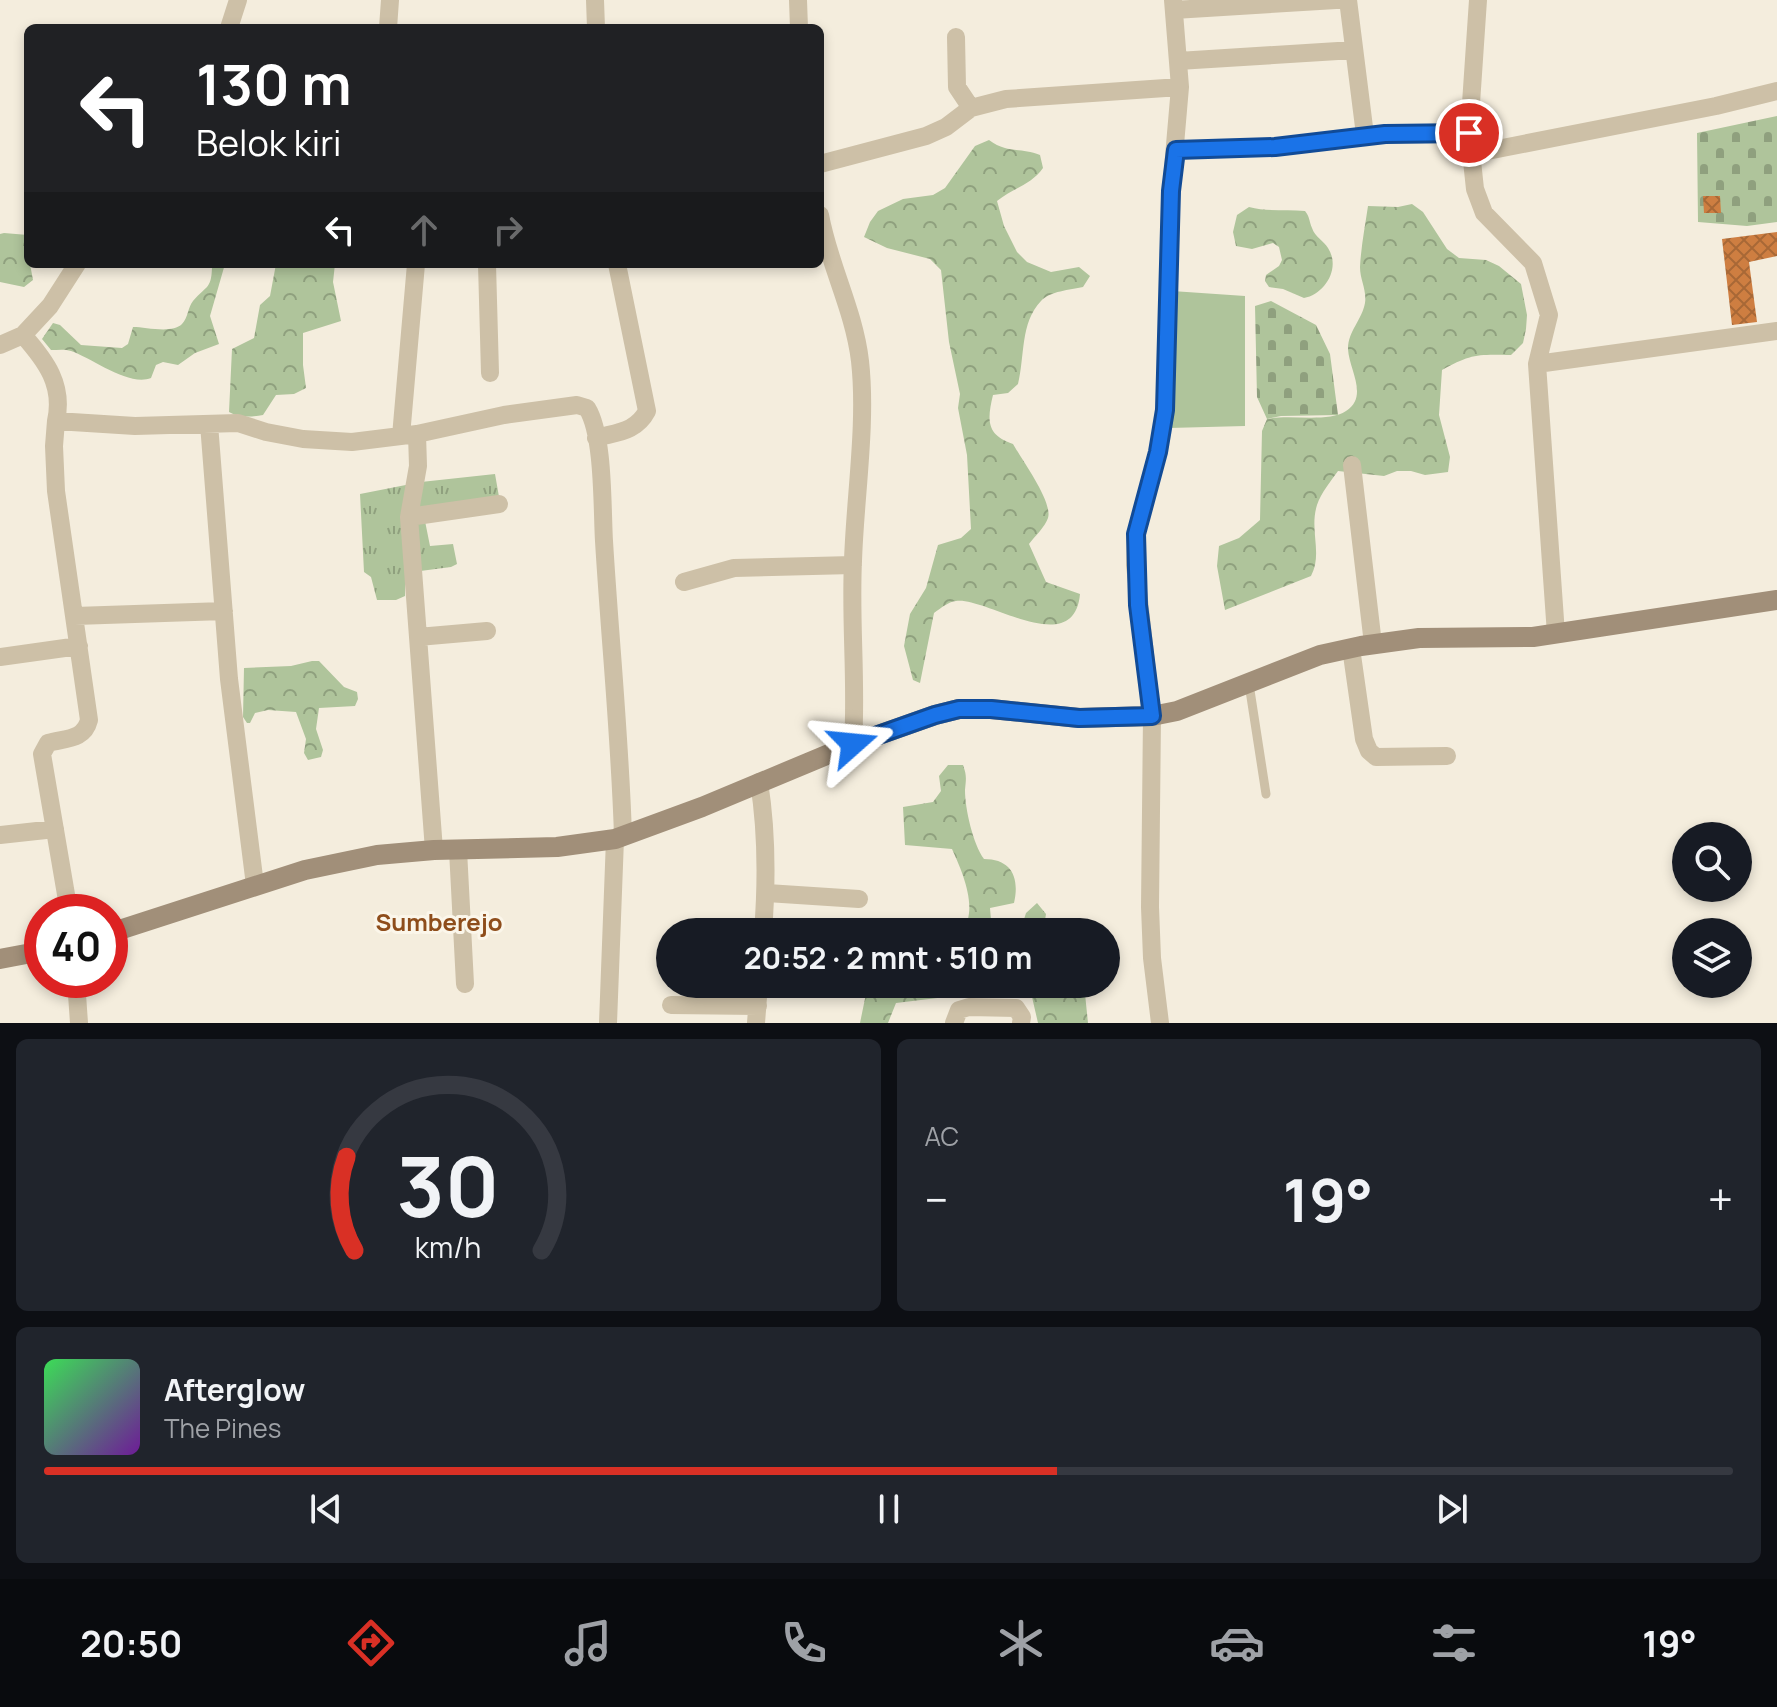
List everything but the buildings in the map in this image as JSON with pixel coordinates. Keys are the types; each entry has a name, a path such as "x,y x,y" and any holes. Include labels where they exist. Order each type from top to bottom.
{"street":[{"path":"230,24 238,0"},
{"path":"388,24 390,0"},
{"path":"595,0 596,24"},
{"path":"798,0 799,24"},
{"path":"1160,1023 1150,907 1152,716 1138,605 1136,534 1158,452 1165,410 1171,191 1180,87 1174,5 1336,0"},
{"path":"1348,0 1365,135"},
{"path":"1478,0 1469,133 1475,189 1484,213 1533,263 1549,315 1537,364 1556,634"},
{"path":"956,37 957,87 971,108"},
{"path":"1178,61 1354,50"},
{"path":"824,163 926,136 946,127 971,108 1006,99 1180,87"},
{"path":"1472,154 1777,91"},
{"path":"1176,150 1275,147 1365,135 1469,133"},
{"path":"824,232 833,269 856,334 862,387 853,565 853,744"},
{"path":"0,345 23,335 50,306 74,268"},
{"path":"416,268 409,435 418,466 409,517 434,850"},
{"path":"487,268 490,373"},
{"path":"596,438 641,423 647,411 618,268"},
{"path":"1537,364 1777,331"},
{"path":"23,335 47,363 58,386 56,491 89,720 81,735 48,743 42,754 66,894"},
{"path":"56,421 135,426 238,423 303,439 352,442 409,435 504,415 577,405 587,408 592,415 596,438 616,697 619,838 608,1023"},
{"path":"209,424 229,679 255,885"},
{"path":"1352,465 1373,644"},
{"path":"409,517 499,504"},
{"path":"684,582 734,568 853,565"},
{"path":"128,927 305,870 377,855 434,850 557,847 619,838 853,744 959,709 1079,718 1152,716 1177,711 1320,655 1351,648 1419,638 1533,637 1777,600"},
{"path":"75,616 224,611"},
{"path":"418,637 487,631"},
{"path":"0,657 79,646"},
{"path":"1351,648 1364,739 1369,751 1376,757 1447,756"},
{"path":"759,782 765,824 767,893 764,918"},
{"path":"0,835 55,829"},
{"path":"458,850 465,984"},
{"path":"767,893 859,899"},
{"path":"0,959 24,954"},
{"path":"77,998 79,1023"},
{"path":"671,1005 757,1014"},
{"path":"954,1023 959,1010 969,1007 1016,1008 1022,1017 1021,1023"}],"lane":[{"path":"1249,684 1266,794"}],"green space":[{"path":"1777,116 1777,222 1747,226 1698,222 1697,133"},
{"path":"989,140 1008,149 1040,155 1043,168 1038,174 997,201 1004,226 1017,252 1027,262 1051,272 1079,267 1090,276 1083,287 1050,295 1034,310 1026,330 1018,384 1008,393 993,395 990,412 993,431 1013,444 1046,502 1048,518 1029,544 1046,582 1080,594 1074,613 1062,623 1027,621 969,602 947,604 934,613 920,683 913,680 904,646 910,614 926,588 938,545 961,538 971,529 967,455 958,408 960,394 949,342 941,270 930,259 887,248 864,237 878,211 903,199 933,195 945,188 975,146"},
{"path":"1412,204 1423,212 1447,249 1459,258 1486,260 1499,266 1521,284 1527,315 1523,343 1511,355 1475,356 1442,370 1439,415 1450,457 1448,472 1425,475 1397,471 1384,476 1338,471 1317,505 1314,524 1316,559 1311,576 1225,610 1217,566 1219,546 1239,538 1260,520 1262,431 1267,419 1329,417 1353,405 1357,390 1348,349 1365,303 1360,267 1368,206"},
{"path":"1249,207 1305,211 1313,231 1332,256 1333,264 1329,279 1312,296 1304,298 1269,287 1265,281 1266,275 1282,260 1279,247 1273,243 1252,249 1236,246 1233,232 1237,215"},
{"path":"0,234 24,235 24,268 31,268 33,280 24,287 0,282"},
{"path":"212,268 224,268 210,316 219,344 195,353 178,365 163,362 156,365 151,378 132,379 71,351 51,350 42,339 53,323 60,325 81,345 122,348 128,344 133,327 178,327 184,322 193,301 210,282"},
{"path":"275,268 335,268 333,282 341,321 303,333 306,388 294,394 276,395 263,415 237,415 229,412 232,349 254,338 260,305 270,296"},
{"path":"1172,291 1245,296 1245,426 1169,428"},
{"path":"1271,301 1316,325 1330,354 1338,415 1267,419 1257,397 1255,306"},
{"path":"495,474 501,508 425,521 430,546 453,544 457,564 405,573 405,596 396,600 377,600 371,577 364,572 360,494 421,482"},
{"path":"319,661 344,687 357,692 358,699 355,706 319,708 316,729 323,750 321,757 308,760 304,753 306,739 296,712 268,710 255,713 247,723 243,717 244,668 291,666"},
{"path":"948,765 963,765 968,816 980,853 984,859 1007,866 1014,878 1014,903 990,908 991,918 968,918 967,891 952,849 905,845 903,807 933,802 941,791 939,776"},
{"path":"1037,903 1046,914 1045,918 1024,918"},
{"path":"865,998 937,998 896,1003 888,1023 860,1023"},
{"path":"1032,998 1085,998 1088,1023 1038,1023"}],"district":[{"name":"Sumberejo","path":"439,921"}],"route":[{"path":"853,744 959,709 1079,718 1152,716 1138,605 1136,534 1158,452 1165,410 1171,191 1176,150 1275,147 1339,137 1385,134 1469,133"}]}
